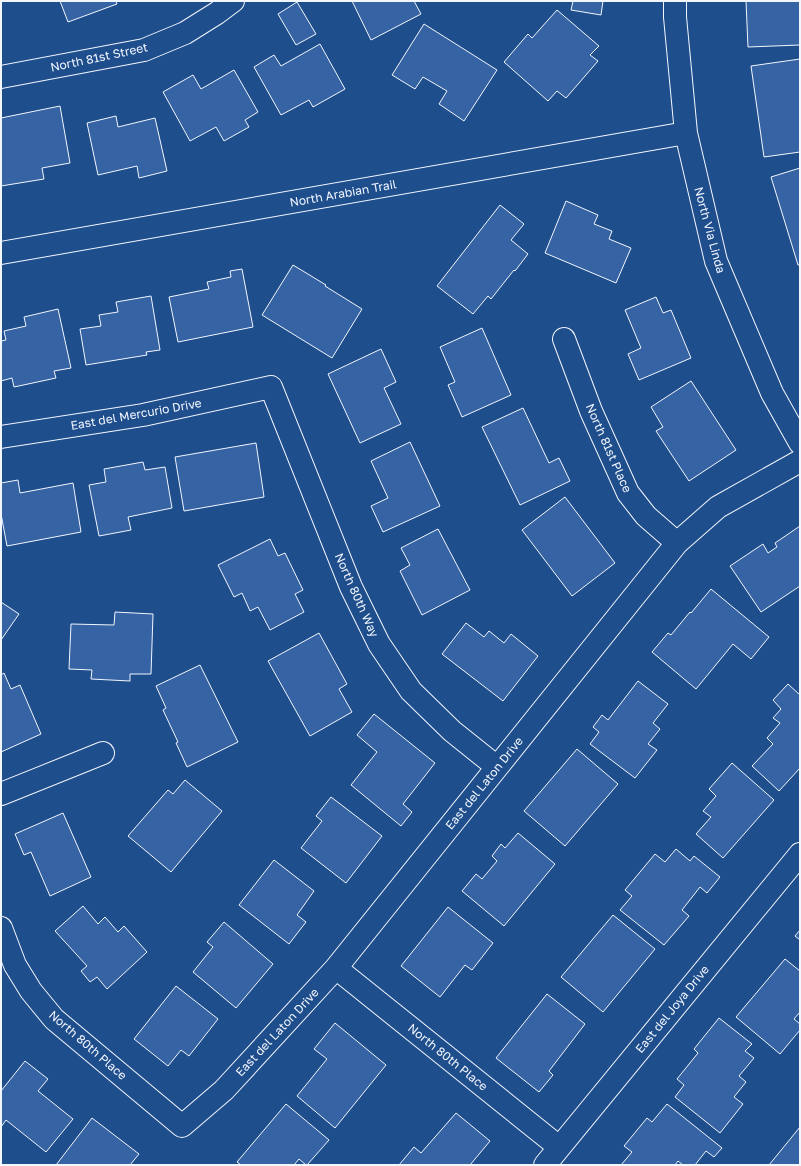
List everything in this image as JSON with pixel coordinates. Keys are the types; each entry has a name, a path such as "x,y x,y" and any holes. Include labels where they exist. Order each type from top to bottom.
{"street":[{"name":"North 81st Street","path":"1,77 144,50 185,33 233,1"},
{"name":"North Via Linda","path":"675,1 675,17 686,133 716,261 772,393 800,443"},
{"name":"North Arabian Trail","path":"1,253 686,133"},
{"name":"North 81st Place","path":"564,339 591,411 628,493 646,516 677,542"},
{"name":"East del Mercurio Drive","path":"1,437 143,414 271,387"},
{"name":"North 80th Way","path":"271,387 351,587 378,644 410,691 452,731 497,767"},
{"name":"East del Laton Drive","path":"182,1126 224,1090 336,968 677,542 718,507 800,461"},
{"path":"1,794 102,753"},
{"name":"East del Joya Drive","path":"545,1165 800,854"},
{"name":"North 80th Place","path":"1,928 15,965 31,991 54,1019 182,1126"},
{"name":"North 80th Place","path":"336,968 559,1147"}],"building":[{"path":"60,1 116,1 117,4 68,22"},
{"path":"352,1 414,1 421,14 371,40"},
{"path":"573,1 603,1 601,15 571,10"},
{"path":"746,1 800,1 800,45 748,47"},
{"path":"297,2 316,34 296,45 278,14"},
{"path":"557,10 599,46 590,55 598,61 566,98 557,91 548,101 504,62 528,34 532,38"},
{"path":"424,24 497,70 464,121 439,104 447,91 423,77 415,89 392,75"},
{"path":"320,44 345,89 313,107 309,100 281,115 254,67 274,55 281,66"},
{"path":"800,59 800,152 764,157 751,66"},
{"path":"234,70 258,112 245,120 249,127 224,141 216,127 190,141 163,92 193,75 201,89"},
{"path":"60,106 70,163 42,168 44,179 1,186 1,118"},
{"path":"116,116 118,127 155,118 167,171 139,178 137,166 98,175 87,123"},
{"path":"800,168 800,265 798,265 771,177"},
{"path":"566,201 598,215 594,224 612,231 609,239 631,248 616,283 545,253"},
{"path":"500,205 524,224 511,240 528,254 491,299 488,296 473,314 437,286"},
{"path":"293,265 362,309 332,358 262,315"},
{"path":"242,269 253,327 178,342 169,297 209,289 207,282 231,277 230,271"},
{"path":"151,296 160,350 146,352 147,355 86,365 80,329 101,326 99,315 118,312 116,302"},
{"path":"656,297 663,313 671,310 691,358 639,380 628,354 641,348 625,310"},
{"path":"58,309 71,368 54,371 56,378 14,387 12,378 1,381 1,341 6,340 4,331 26,326 24,317"},
{"path":"482,328 511,395 462,417 448,385 455,382 440,347"},
{"path":"381,349 396,382 384,388 401,424 360,443 328,374"},
{"path":"691,381 736,450 689,481 656,431 663,427 651,407"},
{"path":"523,408 549,463 559,458 570,481 520,505 482,427"},
{"path":"410,442 440,506 383,532 371,506 388,498 371,461"},
{"path":"256,443 264,497 184,511 175,457"},
{"path":"143,462 145,470 165,467 172,508 128,517 131,530 99,536 89,485 106,482 104,469"},
{"path":"18,480 20,493 73,483 81,532 7,546 1,514 1,483"},
{"path":"565,497 615,563 572,596 522,530"},
{"path":"800,526 800,586 761,612 730,566 763,544 768,553 777,547 775,543"},
{"path":"438,529 470,590 422,615 400,571 410,565 401,548"},
{"path":"270,539 278,556 285,553 303,590 295,594 304,612 270,630 258,607 250,611 242,593 234,597 218,565"},
{"path":"711,589 769,637 751,659 733,644 696,689 652,652 668,633 671,635"},
{"path":"1,602 19,614 1,640"},
{"path":"115,612 153,614 151,674 130,674 130,681 91,679 92,670 69,669 71,624 114,625"},
{"path":"466,623 484,637 489,631 504,643 511,634 538,656 503,701 442,654"},
{"path":"319,633 347,684 339,689 352,712 310,736 268,661"},
{"path":"200,665 238,742 187,767 176,743 178,742 163,710 166,708 156,686"},
{"path":"4,673 11,689 20,685 41,734 1,752 1,675"},
{"path":"638,681 668,704 653,723 660,729 648,744 657,750 635,778 590,744 599,732 593,727 602,715 608,720"},
{"path":"788,684 800,695 800,768 779,791 752,766 773,744 767,738 780,723 773,718 781,709 773,700"},
{"path":"374,714 435,763 403,804 412,812 401,826 351,785 377,752 357,735"},
{"path":"577,749 618,784 565,846 524,811"},
{"path":"732,763 774,800 723,858 696,834 711,817 703,811 716,796 709,789"},
{"path":"185,780 222,811 171,872 128,836 168,790 173,794"},
{"path":"331,797 382,836 346,883 301,848 322,821 316,816"},
{"path":"63,813 91,877 50,896 31,852 24,855 15,834"},
{"path":"518,833 555,864 504,926 462,891 476,874 482,879 497,861 492,856 501,844 505,848"},
{"path":"676,849 690,861 694,856 720,877 707,893 700,887 682,910 689,916 664,945 620,910 632,896 625,890 655,854 665,862"},
{"path":"274,860 314,891 297,915 306,922 289,944 239,905"},
{"path":"83,906 98,924 105,917 118,932 124,926 147,952 107,989 97,977 90,982 81,971 87,966 55,931"},
{"path":"448,907 493,943 472,970 465,965 440,997 401,966"},
{"path":"613,915 655,949 603,1012 561,977"},
{"path":"224,922 273,964 236,1008 193,972 213,947 207,942"},
{"path":"800,930 800,940 795,936"},
{"path":"785,959 800,971 800,1012 794,1019 800,1024 800,1030 780,1054 736,1017"},
{"path":"176,986 218,1019 189,1056 181,1050 168,1066 134,1039"},
{"path":"547,994 585,1024 549,1071 553,1075 539,1092 496,1058"},
{"path":"719,1018 752,1044 745,1051 754,1058 739,1076 746,1082 734,1097 743,1104 720,1133 675,1097 684,1085 677,1079 698,1053 694,1049"},
{"path":"335,1023 386,1065 335,1128 297,1096 327,1059 314,1049"},
{"path":"25,1061 48,1079 38,1091 73,1119 46,1152 6,1120 1,1127 1,1091"},
{"path":"286,1104 329,1140 307,1165 299,1159 294,1165 241,1165 237,1162"},
{"path":"667,1104 722,1148 714,1157 706,1151 695,1165 683,1165 678,1161 675,1165 621,1165 632,1152 624,1146 647,1118 652,1122"},
{"path":"456,1113 490,1141 470,1165 399,1165 414,1147 421,1153"},
{"path":"92,1118 139,1154 130,1165 56,1165"},
{"path":"800,1127 800,1165 769,1165"}]}
